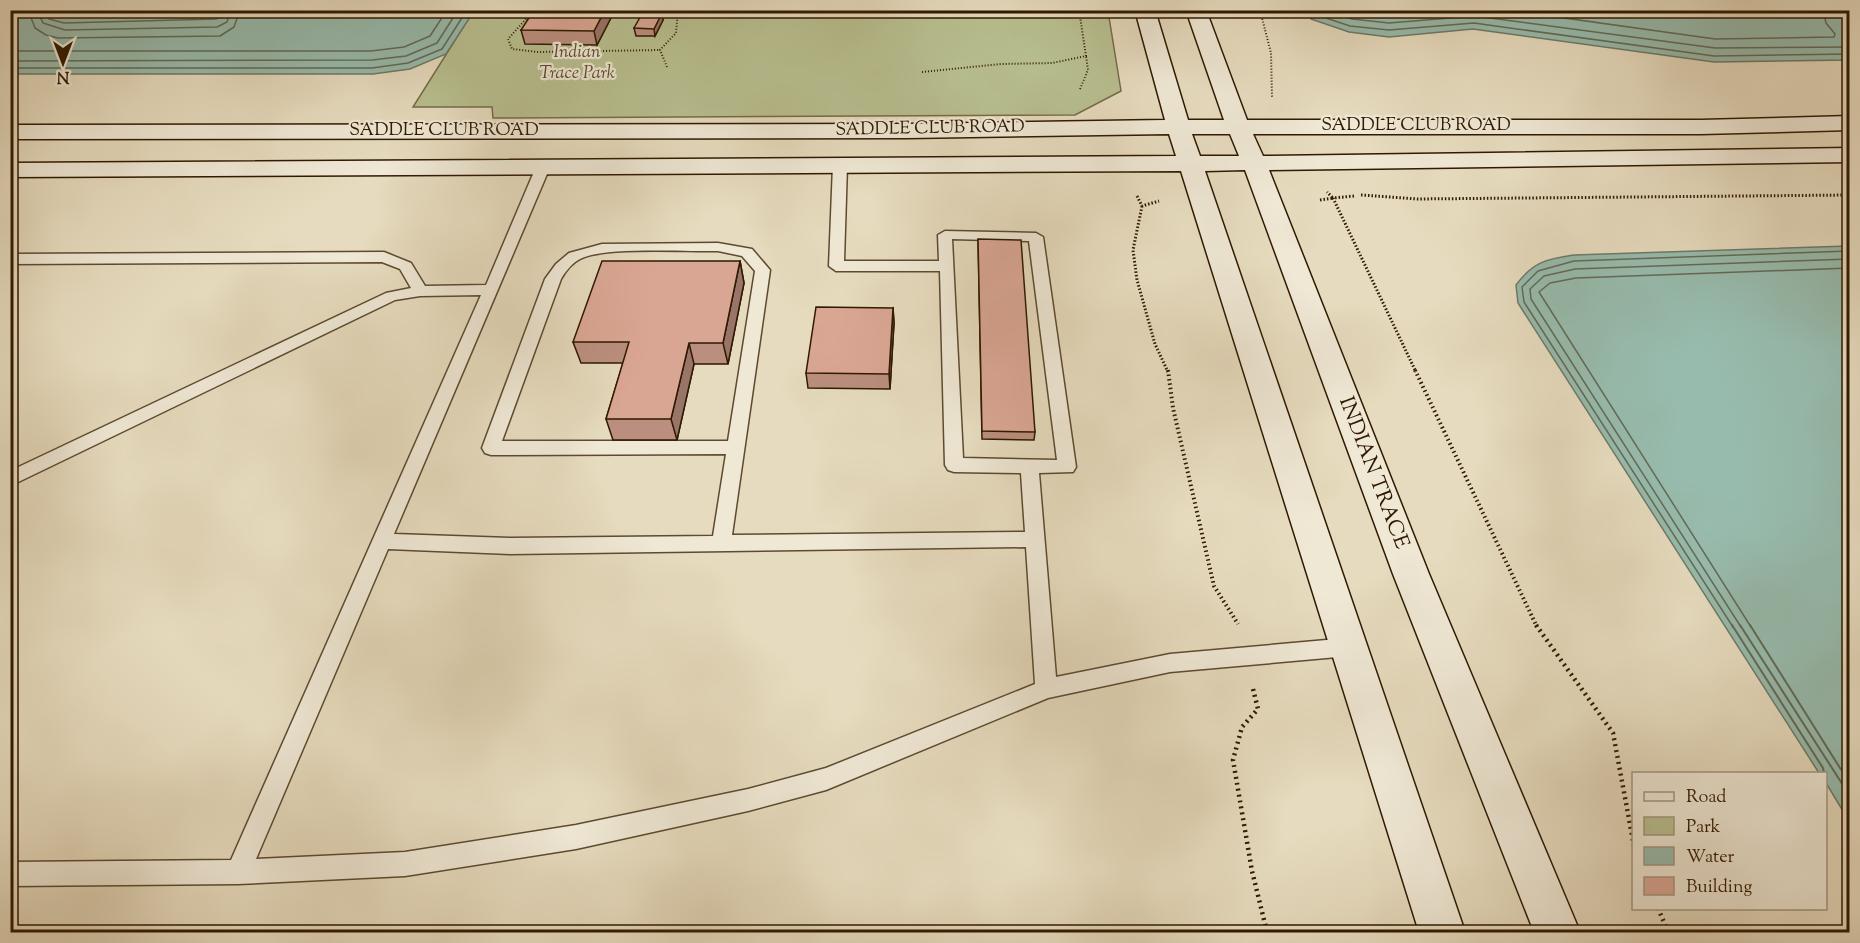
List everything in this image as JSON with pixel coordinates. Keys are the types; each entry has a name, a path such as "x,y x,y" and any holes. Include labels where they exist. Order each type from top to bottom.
{"street":[{"path":"1145,10 1179,126 1442,933"},
{"name":"INDIAN TRACE","path":"1196,10 1238,126 1411,574 1557,933"},
{"name":"SADDLE CLUB ROAD","path":"10,132 908,131 1179,126 1701,127 1850,123"},
{"name":"SADDLE CLUB ROAD","path":"10,170 1254,163 1850,155"}],"lane":[{"path":"840,165 836,266 947,266"},
{"path":"238,872 543,167"},
{"path":"945,236 1036,237 1067,467 954,465 947,266 945,236"},
{"path":"721,544 736,447 763,270 747,252 718,247 602,248 574,256 561,267 553,279 490,448 736,447"},
{"path":"10,259 384,257 406,266 420,291"},
{"path":"10,479 391,296 420,291 490,290"},
{"path":"1029,466 1046,689"},
{"path":"382,541 511,546 1035,539"},
{"path":"10,874 238,872 405,864 576,837 747,800 826,779 1046,689 1170,663 1349,648"}],"path":[{"path":"534,10 508,39 512,49 543,54 580,50 633,53 660,50 680,26 678,12 663,10"},
{"path":"1079,10 1088,70 1080,89"},
{"path":"1260,10 1272,48 1274,70 1271,101"},
{"path":"660,50 668,67"},
{"path":"922,72 945,72 1001,64 1052,63 1086,56"},
{"path":"1325,190 1333,198 1346,223 1532,620 1613,733 1632,835"},
{"path":"1134,191 1142,206 1133,250 1137,280 1155,344 1168,368 1173,408 1214,586 1237,620 1258,709 1242,727 1233,760 1252,871 1267,933"},
{"path":"1320,200 1358,195 1417,199 1850,195"},
{"path":"1142,206 1159,201"},
{"path":"1658,910 1668,933"}],"green space":[{"name":"Indian Trace Park","path":"474,10 1108,11 1121,91 1075,115 493,118 492,107 413,107"}],"water":[{"path":"1313,10 1828,11 1849,14 1849,60 1714,62 1473,29 1389,37 1349,32 1311,19"},
{"path":"11,11 41,11 64,17 325,11 474,11 446,54 410,69 373,74 11,74"},
{"path":"1850,246 1849,821 1827,785 1827,772 1818,772 1518,303 1516,285 1528,271 1541,263 1574,255"}],"building":[{"path":"534,10 605,10 594,31 521,30"},
{"path":"643,12 662,13 654,29 634,28"},
{"path":"978,239 1021,240 1035,432 982,431"},
{"path":"602,261 740,261 723,343 689,343 671,419 606,419 629,342 573,342"},
{"path":"816,307 893,308 889,374 806,373"},
{"path":"630,931 630,933 557,933"}]}
